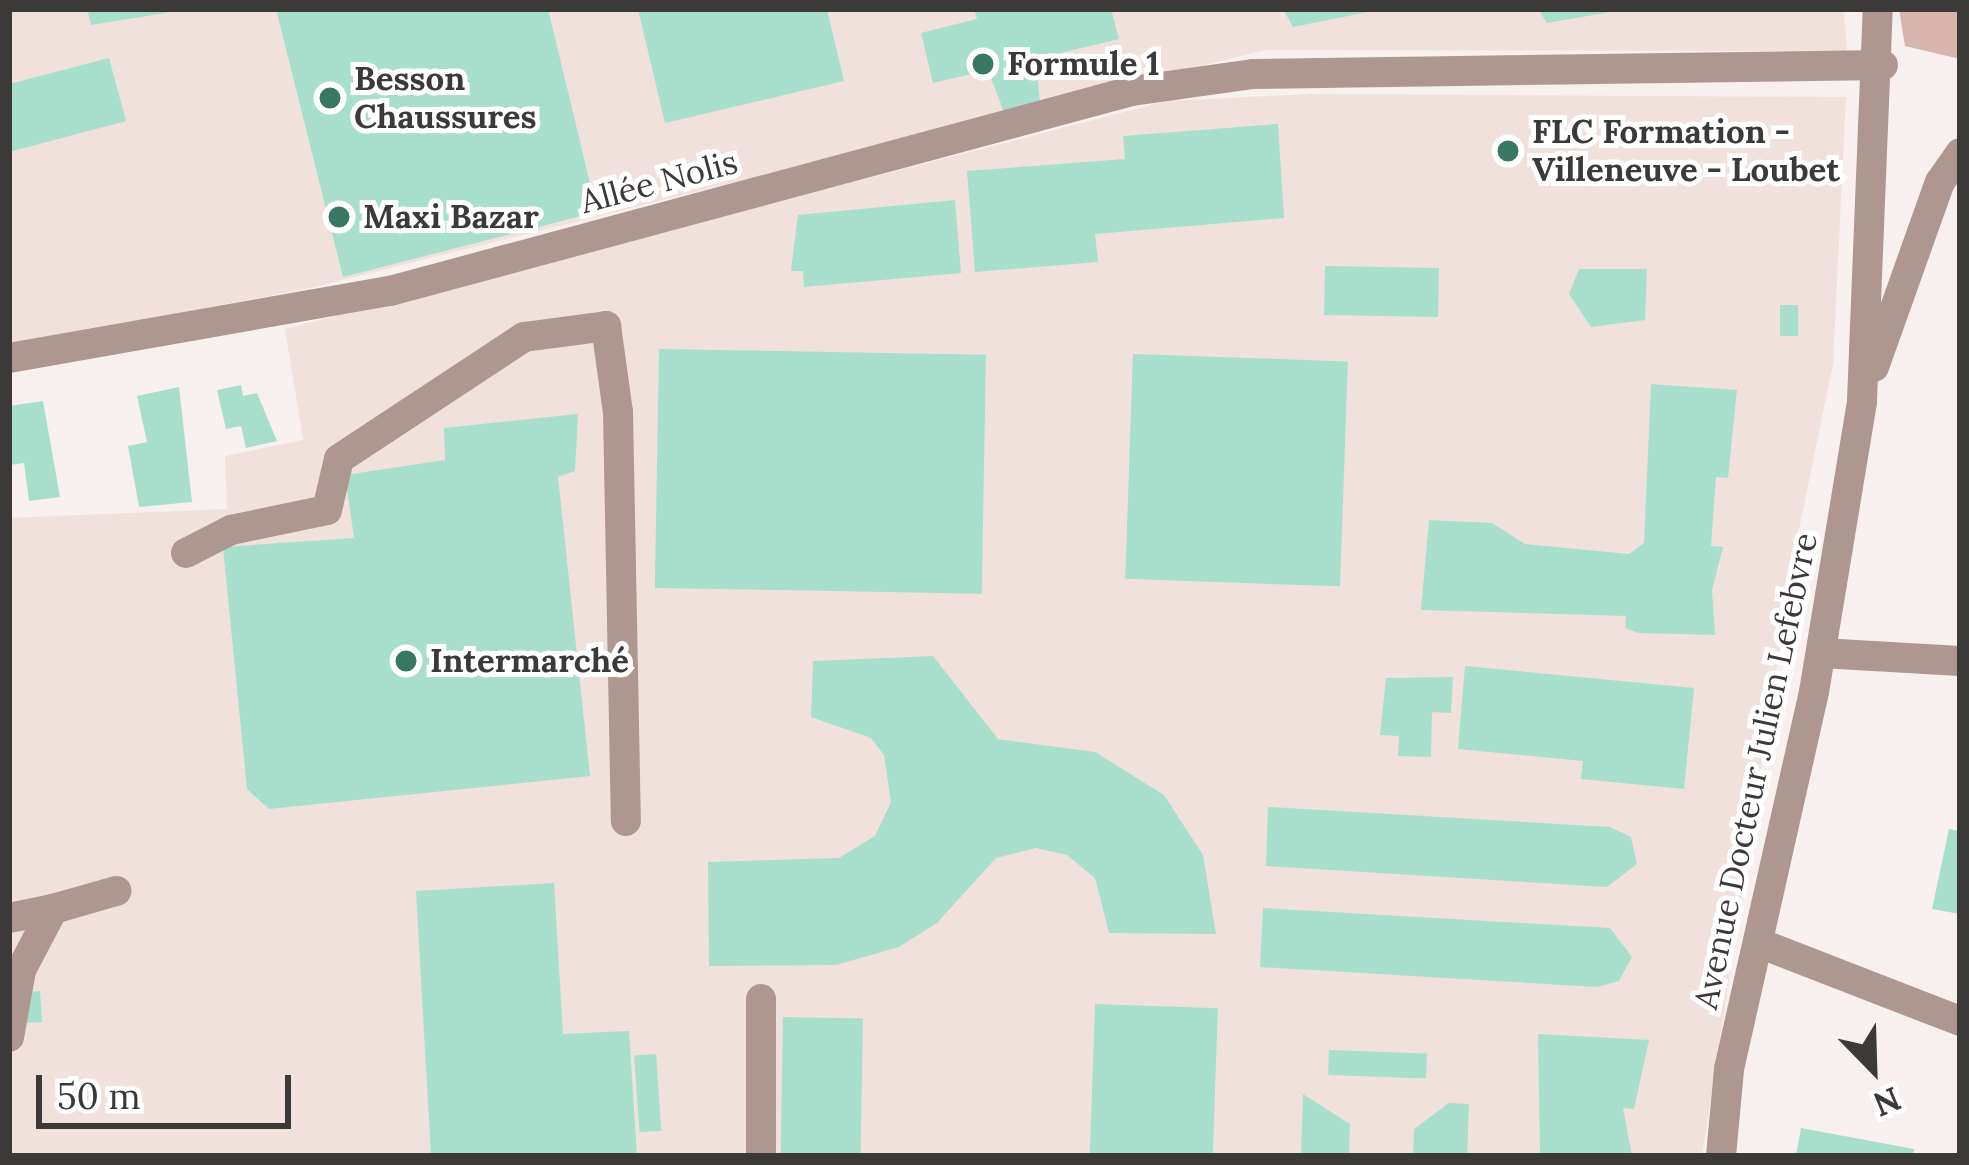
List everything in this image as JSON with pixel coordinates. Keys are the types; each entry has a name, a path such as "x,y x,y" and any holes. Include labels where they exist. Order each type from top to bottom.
{"street":[{"path":"1862,401 1882,65 1878,9"},
{"name":"Allée Nolis","path":"9,358 390,291 1132,91 1253,74 1882,65"},
{"path":"1862,401 1940,182 1960,153"},
{"path":"186,554 231,530 327,510 339,459 524,337 606,326 618,412 626,821"},
{"name":"Avenue Docteur Julien Lefebvre","path":"1721,1156 1759,944 1821,653 1862,401"},
{"path":"1821,653 1960,661"},
{"path":"9,918 116,891"},
{"path":"9,1037 21,970 53,909"},
{"path":"1759,944 1960,1021"},
{"path":"761,999 761,1156"}],"shaded area":[{"path":"9,9 1844,9 1847,51 1265,50 310,288 9,346"},
{"path":"1899,9 1960,9 1960,59 1905,46"},
{"path":"1309,94 1846,97 1833,364 1795,549 1702,1156 9,1156 9,518 227,509 225,456 303,440 285,329 1167,101"}],"building":[{"path":"87,9 177,9 178,11 91,25"},
{"path":"276,9 548,9 597,212 343,277"},
{"path":"638,9 827,9 844,81 665,123"},
{"name":"Formule 1","path":"974,9 1111,9 1119,39 1036,59 1040,104 1004,112 988,70 933,83 921,33 977,19"},
{"path":"1283,9 1373,9 1373,11 1293,27"},
{"path":"1538,9 1628,9 1547,23"},
{"path":"109,58 126,121 9,152 9,84"},
{"path":"1278,124 1284,218 1095,234 1098,262 975,272 967,171 1125,159 1123,136"},
{"path":"955,200 961,273 804,287 803,271 791,271 798,215"},
{"path":"1325,266 1439,268 1438,317 1324,315"},
{"path":"1579,269 1647,269 1645,320 1591,327 1569,294"},
{"path":"1780,305 1798,305 1798,336 1780,336"},
{"path":"659,349 986,355 982,594 655,588"},
{"path":"1133,354 1348,362 1340,586 1125,579"},
{"path":"1651,384 1737,390 1728,478 1716,477 1711,546 1723,547 1712,590 1715,635 1639,633 1625,628 1626,616 1421,610 1429,520 1492,523 1525,544 1629,554 1644,543"},
{"path":"241,385 243,396 257,393 277,441 246,448 241,426 226,429 217,390"},
{"path":"179,387 192,502 139,507 128,446 147,442 137,396"},
{"path":"43,401 60,497 29,501 24,463 9,465 9,406"},
{"name":"Intermarché","path":"578,414 575,471 558,477 590,776 269,809 247,789 223,547 354,538 345,475 445,460 444,428"},
{"path":"933,656 998,739 1095,752 1164,795 1203,855 1216,934 1109,933 1095,878 1067,855 1036,848 996,858 937,923 899,947 836,965 709,966 708,862 839,858 875,836 891,802 884,755 871,738 811,717 813,661"},
{"path":"1465,666 1694,688 1684,789 1581,779 1583,761 1458,749"},
{"path":"1453,677 1451,713 1432,712 1431,757 1398,756 1399,736 1380,735 1386,678"},
{"path":"1268,807 1610,827 1631,837 1637,864 1607,887 1266,866"},
{"path":"1949,829 1960,831 1960,914 1932,909"},
{"path":"554,883 563,1034 629,1031 637,1156 431,1156 416,891"},
{"path":"1263,908 1610,928 1632,957 1619,981 1597,987 1260,967"},
{"path":"40,991 42,1022 11,1024 9,993"},
{"path":"1095,1004 1218,1008 1213,1156 1090,1156"},
{"path":"783,1017 863,1018 861,1156 781,1156"},
{"path":"1538,1034 1649,1040 1634,1109 1623,1108 1632,1156 1540,1156"},
{"path":"1329,1050 1427,1053 1426,1078 1328,1075"},
{"path":"656,1054 661,1131 639,1132 634,1056"},
{"path":"1303,1094 1350,1124 1349,1156 1301,1156"},
{"path":"1449,1103 1469,1104 1467,1156 1413,1156 1414,1129"},
{"path":"1801,1128 1914,1149 1913,1156 1796,1156"}],"place":[{"name":"Formule 1","path":"983,64"},
{"name":"Besson Chaussures","path":"330,98"},
{"name":"FLC Formation - Villeneuve - Loubet","path":"1508,151"},
{"name":"Maxi Bazar","path":"339,217"},
{"name":"Intermarché","path":"406,661"}]}
